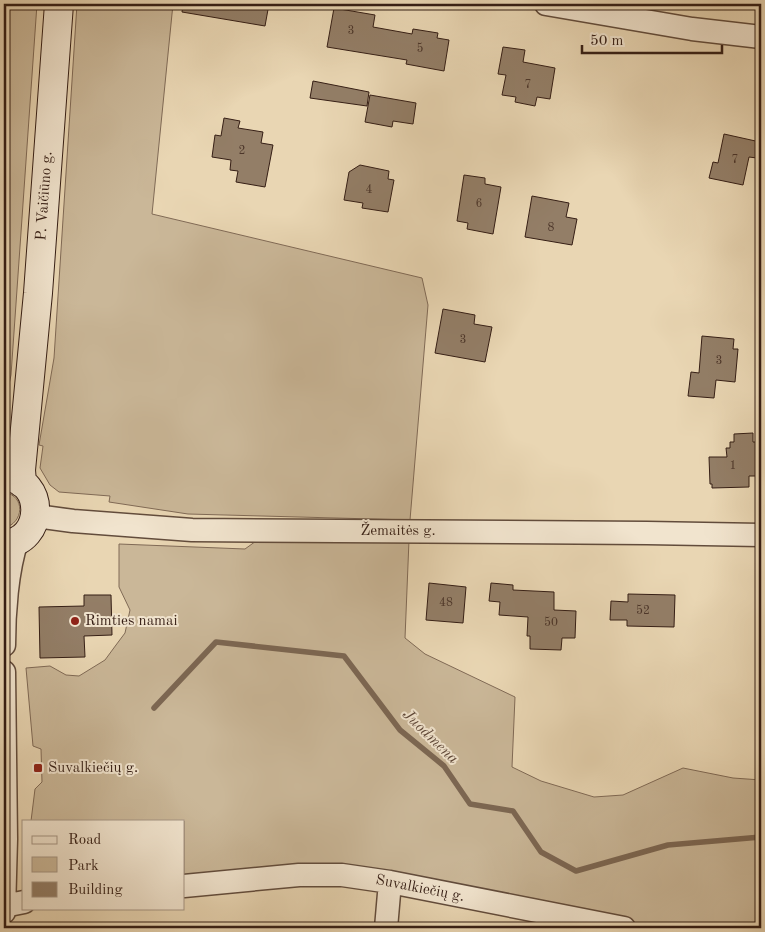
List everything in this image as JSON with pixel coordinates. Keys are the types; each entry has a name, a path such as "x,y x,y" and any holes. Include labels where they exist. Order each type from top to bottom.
{"main road":[{"name":"P. Vaičiūno g.","path":"13,480 21,470 38,292 59,4"},
{"name":"P. Vaičiūno g.","path":"4,459 28,388"},
{"path":"10,542 29,531 36,516 36,503 31,492 13,480"}],"street":[{"path":"546,4 692,29 761,37"},
{"name":"Žemaitės g.","path":"36,516 73,521 192,530 637,532 761,535"},
{"path":"4,645 4,621 12,554 10,542"},
{"path":"4,672 6,839 9,907"},
{"name":"Suvalkiečių g.","path":"185,886 299,875 342,875 390,882 624,928"},
{"path":"386,928 390,882"}],"green space":[{"path":"4,4 37,4 11,375 4,408"},
{"path":"77,4 173,4 152,214 422,278 428,305 410,520 188,514 109,502 110,496 59,492 50,485 40,468 43,446 39,445 54,358"},
{"path":"4,492 11,494 16,499 20,510 16,521 4,528"},
{"path":"263,536 409,540 405,638 425,654 515,697 512,767 541,781 594,797 623,795 683,768 733,778 761,780 761,928 660,928 589,916 445,885 185,877 185,820 31,820 35,789 42,782 41,749 33,746 26,668 50,666 66,675 79,676 105,660 125,633 130,610 119,587 119,544 245,549"}],"building":[{"path":"183,4 269,4 265,26 182,12"},
{"path":"334,8 375,15 373,27 412,34 413,29 438,33 437,38 449,40 444,71 406,64 407,60 327,47"},
{"path":"503,47 525,50 523,62 555,68 550,99 537,97 535,106 515,102 516,97 502,95 506,75 498,74"},
{"path":"313,81 369,92 367,106 310,98"},
{"path":"370,95 416,103 413,124 393,121 392,127 365,122"},
{"path":"224,118 240,121 238,128 263,132 261,143 273,145 265,187 236,182 238,171 230,170 231,160 212,157 215,135 221,136"},
{"path":"724,134 760,142 757,158 749,157 743,185 709,178 713,162 718,163"},
{"path":"360,165 389,171 388,179 394,180 388,212 362,208 363,203 344,200 349,172"},
{"path":"464,175 485,178 485,184 501,187 493,234 467,229 468,223 457,221"},
{"path":"532,196 569,203 566,217 577,219 572,245 525,237"},
{"path":"443,309 475,315 474,324 492,327 485,362 435,353"},
{"path":"702,336 734,339 733,349 738,349 735,382 716,380 714,398 688,396 691,372 699,373"},
{"path":"753,433 753,442 756,442 756,476 749,476 749,487 712,488 712,484 710,484 709,457 727,457 726,448 730,448 730,442 734,442 734,434"},
{"path":"429,583 466,587 463,623 426,620"},
{"path":"491,583 513,585 513,590 554,592 554,610 576,611 575,638 562,638 561,650 530,649 530,636 527,636 528,617 499,615 500,602 489,601"},
{"path":"628,594 675,595 674,627 627,626 627,620 610,620 611,601 628,602"},
{"name":"Rimties namai","path":"84,595 111,595 112,635 84,636 85,657 40,658 39,607 84,606"}],"waterway":[{"name":"Juodmena","path":"154,708 216,642 344,656 400,730 444,766 470,804 513,811 541,852 576,871 668,845 761,837"}],"place":[{"name":"Rimties namai","path":"75,621"},
{"name":"Suvalkiečių g.","path":"38,768"}]}
